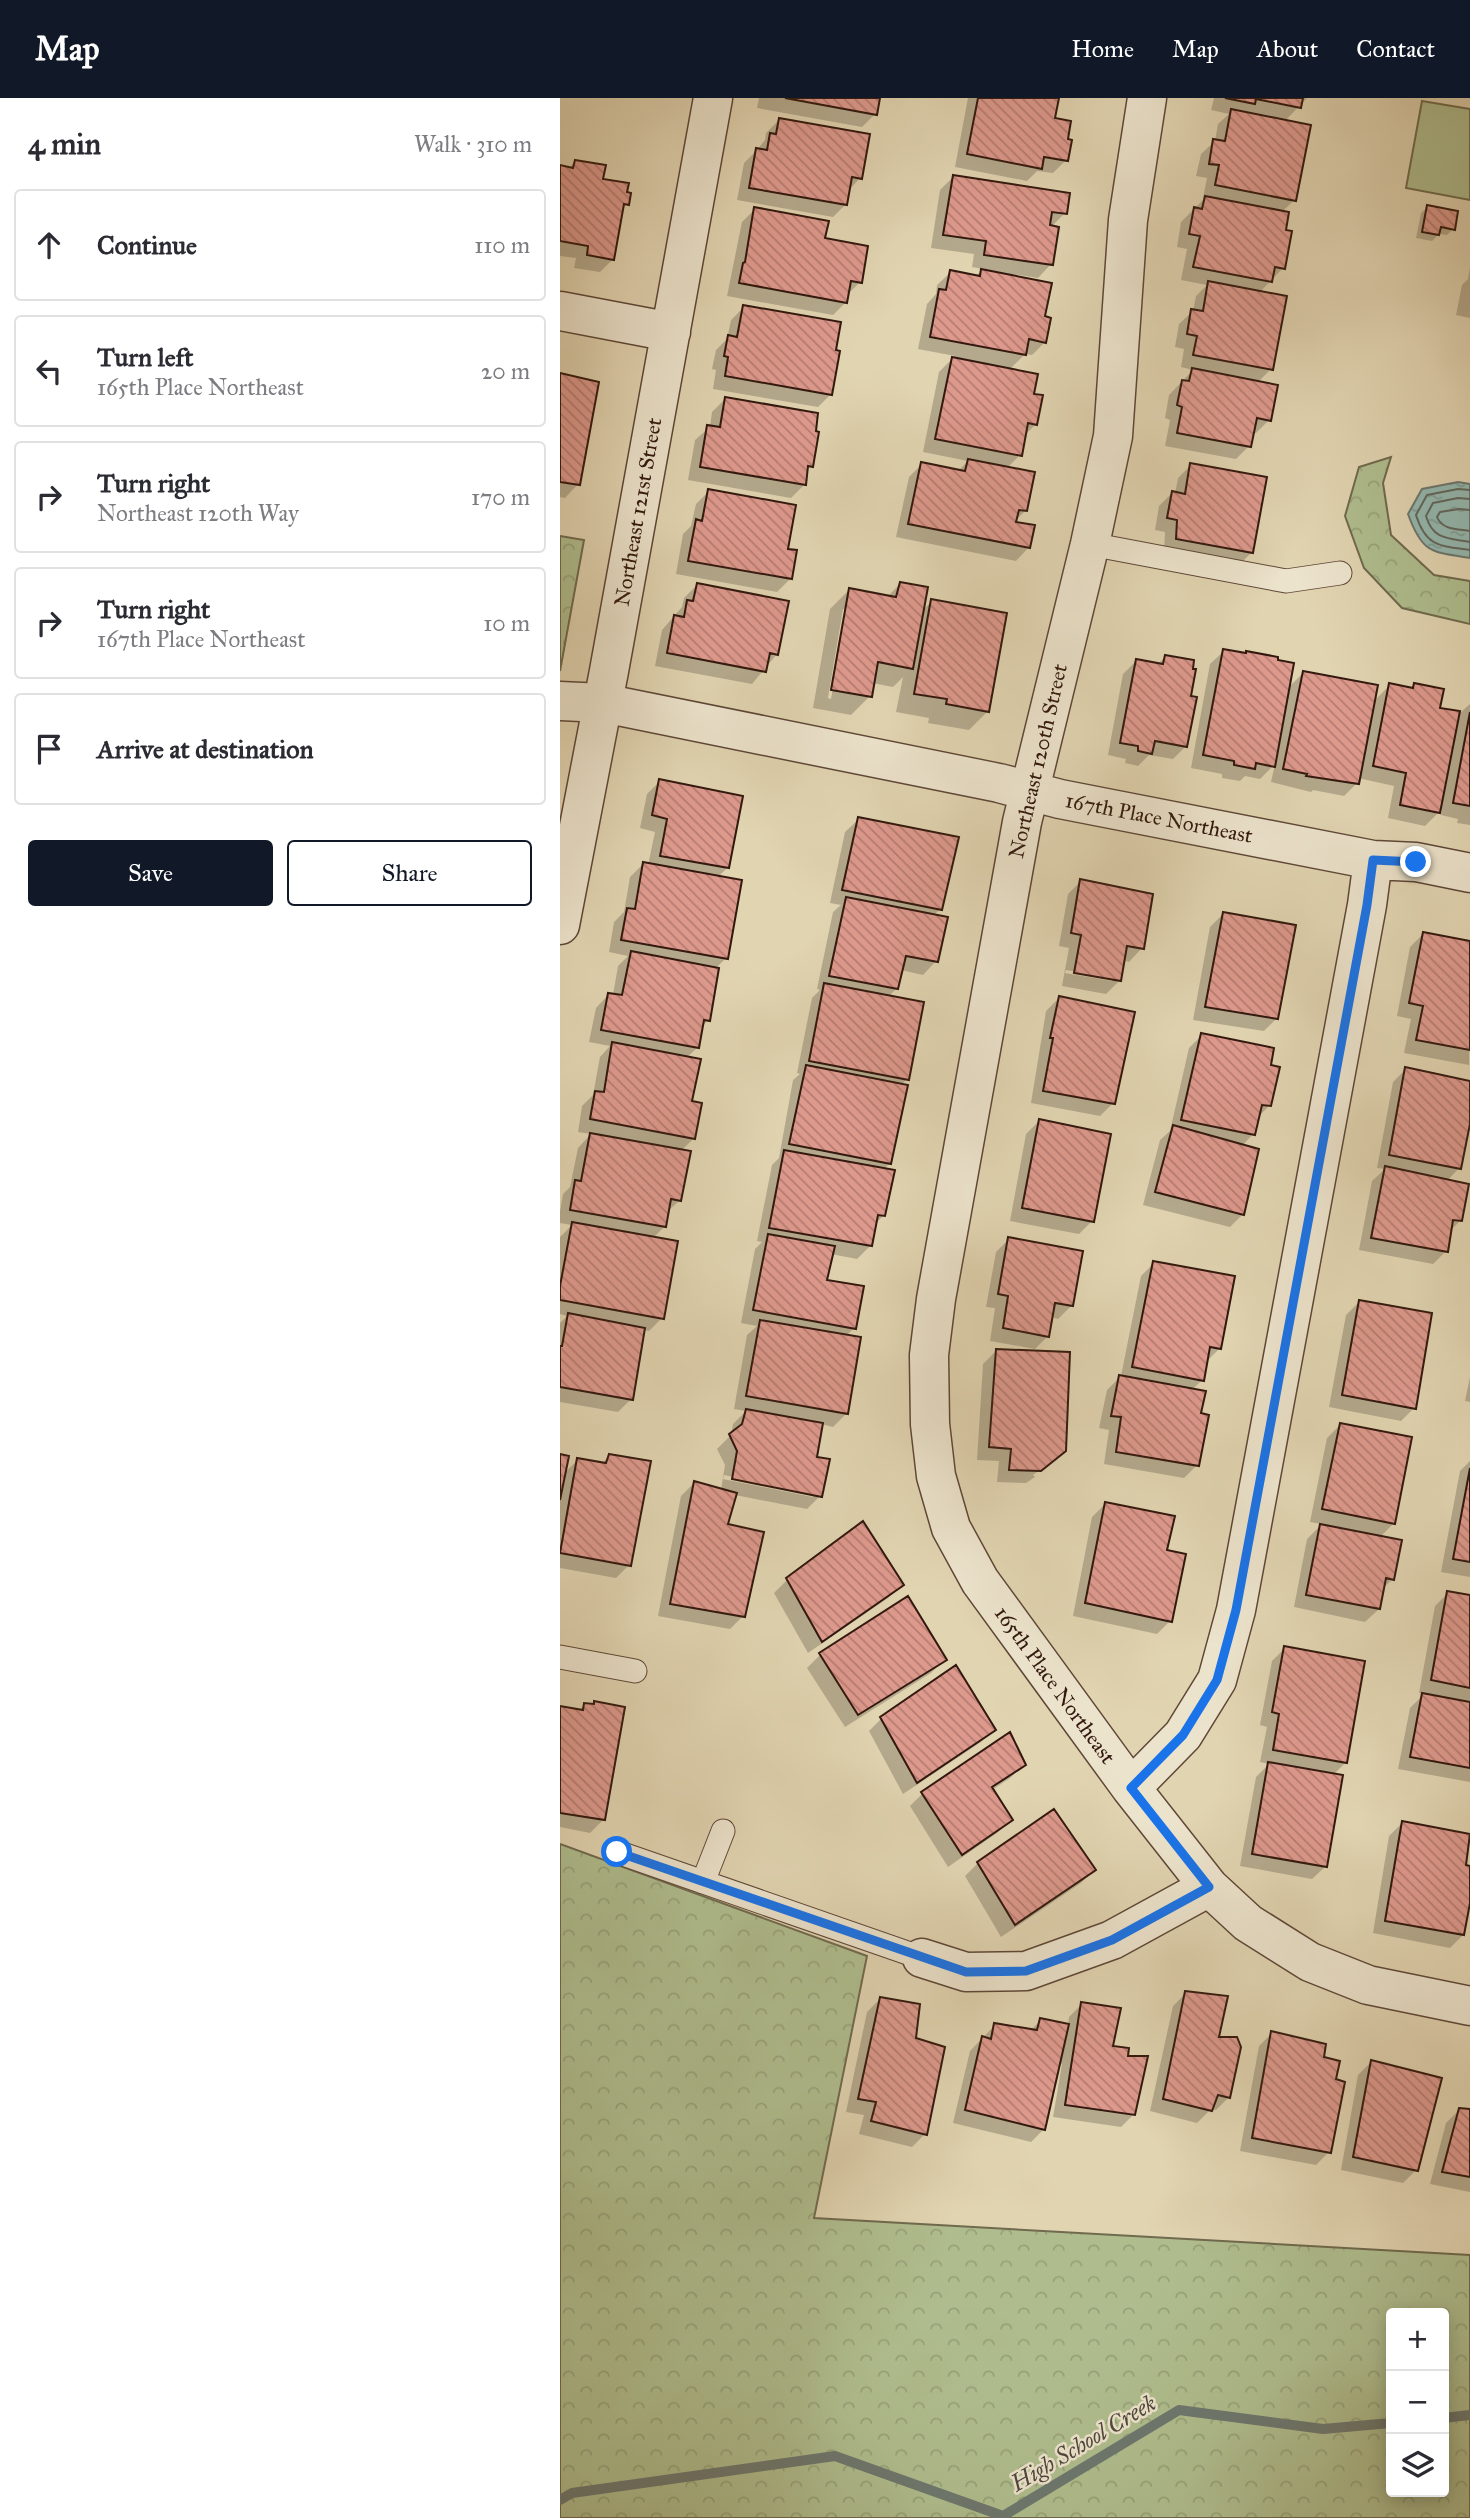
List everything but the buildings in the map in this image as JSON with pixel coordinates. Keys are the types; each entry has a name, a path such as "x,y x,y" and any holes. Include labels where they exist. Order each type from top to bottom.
{"street":[{"name":"Northeast 121st Street","path":"560,925 713,98"},
{"name":"Northeast 120th Street","path":"930,1424 929,1355 936,1299 1029,791 1090,544 1113,436 1128,220 1147,98"},
{"path":"560,311 671,332"},
{"name":"167th Place Northeast","path":"560,701 603,703 1373,860 1416,862 1470,873"},
{"path":"1131,1788 1183,1735 1217,1680 1233,1622 1367,905 1373,860"},
{"name":"165th Place Northeast","path":"930,1424 936,1476 951,1528 980,1581 1131,1788 1209,1887 1248,1923 1310,1962 1368,1985 1470,2006"},
{"path":"922,1958 966,1972 1026,1971 1112,1940 1209,1887"}],"lane":[{"path":"1090,544 1286,581 1340,573"},
{"path":"560,1657 635,1671"},
{"path":"703,1882 723,1831"},
{"path":"617,1852 922,1958"}],"green space":[{"path":"1422,101 1470,109 1470,200 1406,188"},
{"path":"1391,457 1383,483 1391,535 1434,575 1470,581 1470,624 1402,608 1364,568 1345,516 1359,467"},
{"path":"560,536 584,540 560,671"},
{"path":"560,1844 867,1956 814,2218 1470,2255 1470,2518 560,2518"}],"water":[{"path":"1458,482 1470,484 1470,558 1437,552 1430,548 1418,536 1408,514 1422,489"}],"waterway":[{"name":"High School Creek","path":"560,2500 572,2493 835,2456 1003,2516 1179,2410 1323,2429 1386,2423"},
{"name":"High School Creek","path":"1449,2417 1470,2415"}],"route":[{"path":"617,1852 966,1972 1026,1971 1112,1940 1209,1887 1131,1788 1183,1735 1217,1680 1236,1610 1367,905 1373,860 1416,862"}]}
